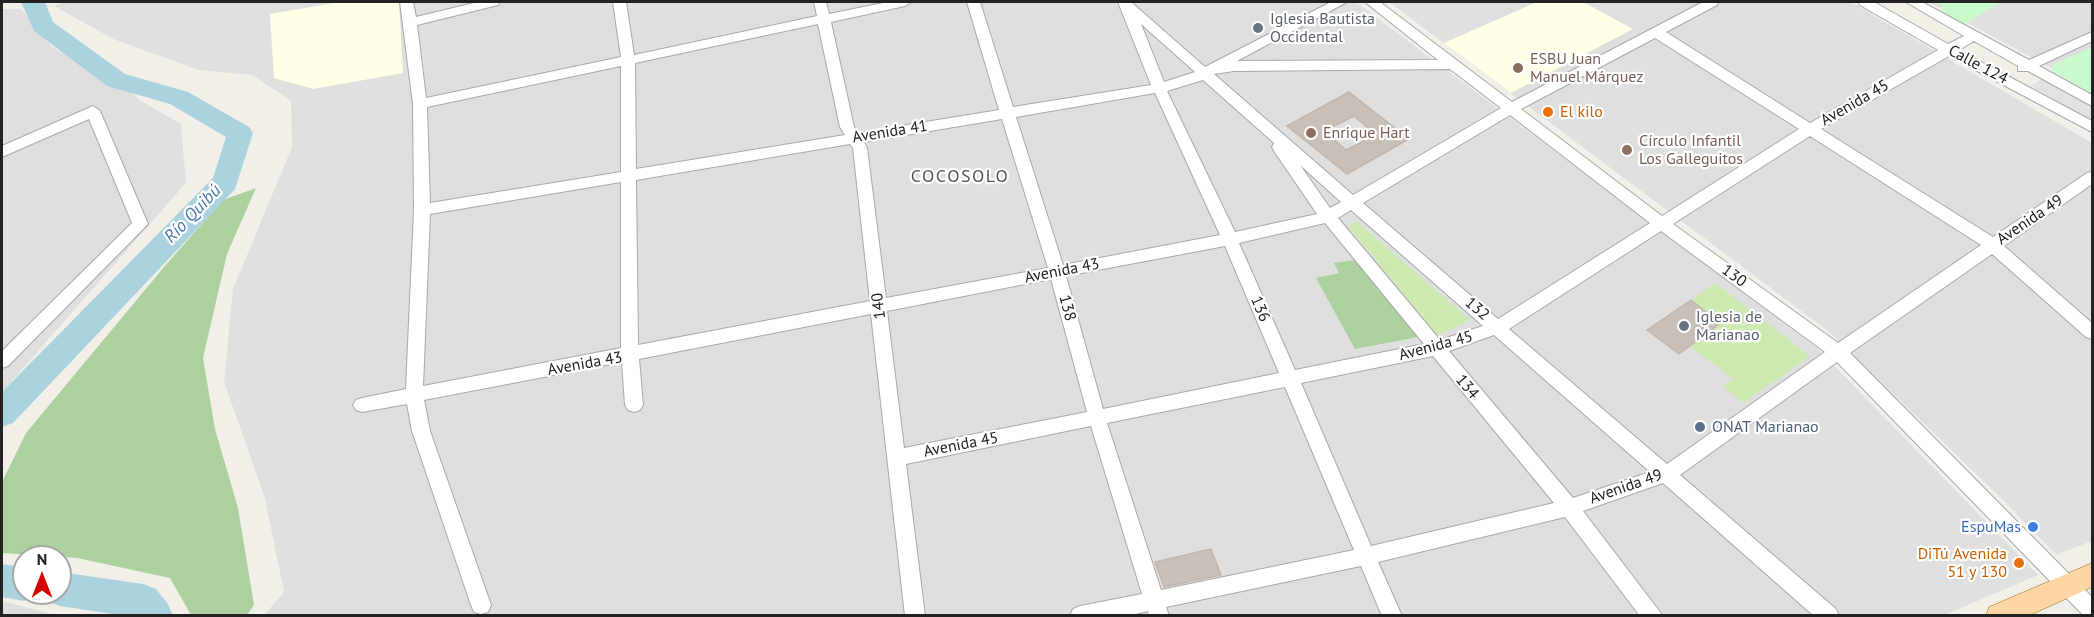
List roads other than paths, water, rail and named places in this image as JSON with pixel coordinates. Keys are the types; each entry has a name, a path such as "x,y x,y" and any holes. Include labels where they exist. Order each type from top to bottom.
{"main road":[{"path":"1998,615 2092,575"}],"street":[{"path":"408,2 420,104 422,210 414,395 421,431 481,605"},
{"path":"412,22 493,2"},
{"path":"619,2 628,60 630,355 634,405"},
{"name":"140","path":"820,2 847,127 860,148 915,615"},
{"path":"420,104 905,2"},
{"name":"138","path":"973,2 1057,272 1097,418 1157,607"},
{"name":"132","path":"1125,2 1203,73 1829,615"},
{"name":"136","path":"1125,2 1159,88 1230,239 1392,615"},
{"name":"Avenida 41","path":"422,210 1159,88 1191,80 1340,2"},
{"name":"130","path":"1372,2 1662,224 1838,352 2092,610"},
{"name":"Avenida 43","path":"362,405 1230,239 1328,217 1511,108 1712,2"},
{"name":"Calle 124","path":"1864,2 2092,127"},
{"path":"1893,19 1915,2"},
{"name":"Calle 124","path":"1915,2 2092,101"},
{"path":"1656,32 1993,245 2092,332"},
{"name":"Avenida 45","path":"896,458 1435,349 1498,327 1810,129 1975,35"},
{"path":"2004,79 2092,36"},
{"path":"1203,73 1234,66 1453,64"},
{"path":"2,152 93,111 140,224 3,352"},
{"name":"134","path":"1264,126 1328,217 1569,508 1653,615"},
{"name":"Avenida 49","path":"1080,615 1157,607 1569,508 1667,474 1838,352 2092,177"}],"waterway":[{"name":"Río Quibú","path":"2,413 225,182 240,133 179,98 116,80 43,26 33,2"},
{"name":"Río Quibú","path":"2,581 12,582"},
{"name":"Río Quibú","path":"72,591 143,601 155,616"}],"place":[{"name":"Iglesia Bautista Occidental","path":"1258,28"},
{"name":"ESBU Juan Manuel Márquez","path":"1518,68"},
{"name":"El kilo","path":"1548,112"},
{"name":"Enrique Hart","path":"1311,133"},
{"name":"Círculo Infantil Los Galleguitos","path":"1627,150"},
{"name":"Iglesia de Marianao","path":"1684,326"},
{"name":"ONAT Marianao","path":"1700,427"},
{"name":"EspuMas","path":"2033,527"},
{"name":"DiTú Avenida 51 y 130","path":"2019,563"}],"district":[{"name":"COCOSOLO","path":"960,177"}]}
